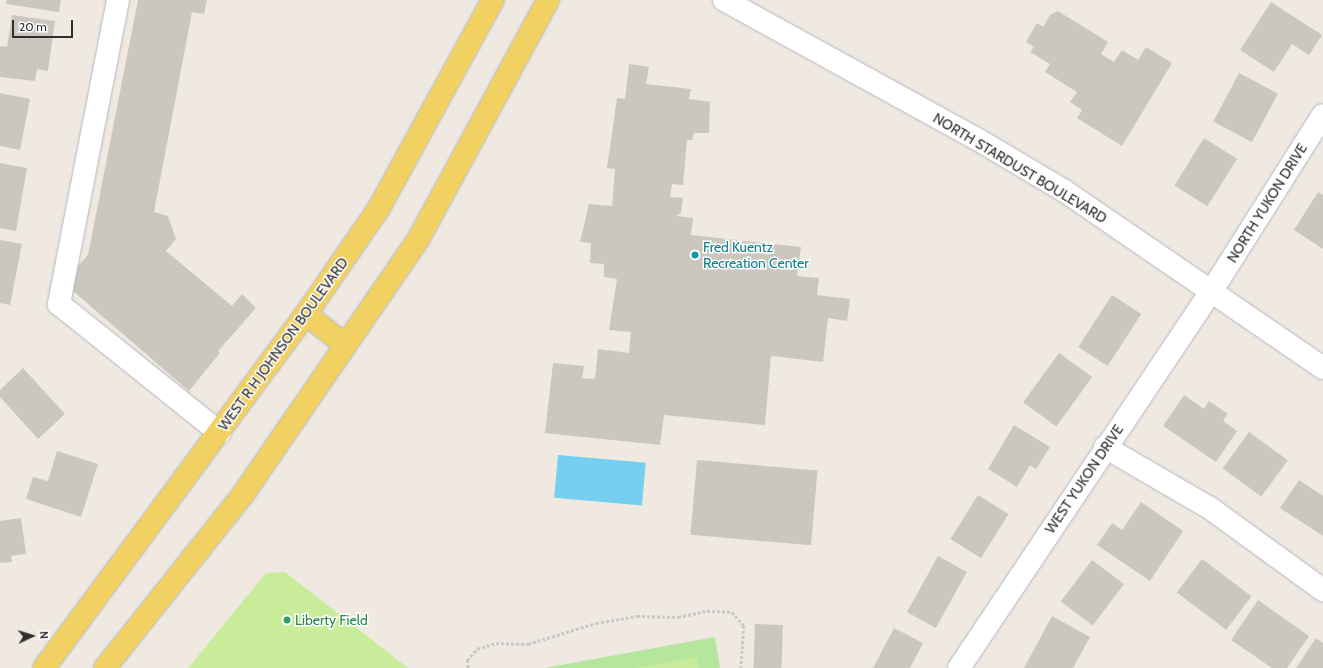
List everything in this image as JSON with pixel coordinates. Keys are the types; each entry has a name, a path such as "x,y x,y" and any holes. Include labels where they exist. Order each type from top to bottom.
{"main road":[{"name":"WEST R H JOHNSON BOULEVARD","path":"44,668 220,433 306,314 379,208 493,0"},
{"path":"105,668 244,493 419,238 548,0"},
{"path":"306,314 345,345"}],"street":[{"path":"118,0 59,304 220,433"},
{"name":"NORTH STARDUST BOULEVARD","path":"724,0 977,139 1063,190 1323,368"},
{"name":"NORTH YUKON DRIVE","path":"1211,292 1316,142 1323,115"},
{"name":"WEST YUKON DRIVE","path":"959,668 1105,447 1211,292"},
{"path":"1105,447 1210,508 1323,590"}],"path":[{"path":"468,668 467,660 476,649 496,644 528,644 596,623 637,616 678,617 708,611 732,612 744,626 741,668"}],"green space":[{"name":"Liberty Field","path":"285,572 408,668 188,668 266,573"},
{"path":"715,637 720,668 545,668"},
{"path":"697,657 699,668 636,668"}],"water":[{"path":"558,455 646,463 642,506 554,498"}],"building":[{"path":"7,0 61,0 59,12 6,4"},
{"path":"138,0 207,0 204,14 192,12 154,212 168,216 176,239 166,251 232,306 242,294 256,308 218,351 220,353 189,391 73,291 77,267 88,255"},
{"path":"1271,2 1322,35 1309,55 1292,44 1274,72 1240,50"},
{"path":"1058,11 1108,42 1101,54 1114,62 1122,50 1138,60 1146,47 1172,63 1122,146 1077,118 1082,110 1070,102 1077,92 1045,72 1050,64 1030,52 1034,47 1026,42 1037,23 1043,27 1050,15"},
{"path":"12,15 55,21 48,71 37,69 35,81 0,77 0,46 7,47"},
{"name":"Fred Kuentz Recreation Center","path":"629,64 649,67 646,84 691,89 689,99 710,102 709,133 694,133 692,140 687,140 683,185 672,184 670,197 683,198 681,213 676,216 693,218 691,235 801,247 797,276 819,278 817,295 850,299 847,321 828,318 823,362 771,356 765,425 664,415 660,445 545,433 553,363 584,366 582,378 595,379 598,349 629,353 631,332 609,330 617,279 604,277 604,264 590,263 591,243 580,242 589,204 612,206 615,169 607,168 617,98 625,99"},
{"path":"1239,73 1278,94 1252,142 1213,122"},
{"path":"0,93 30,99 20,150 0,146"},
{"path":"1204,138 1237,159 1207,206 1174,185"},
{"path":"0,163 27,168 16,231 0,228"},
{"path":"1318,192 1323,195 1323,249 1294,230"},
{"path":"0,240 22,244 10,305 0,303"},
{"path":"1112,295 1141,314 1108,366 1078,347"},
{"path":"1059,353 1092,377 1056,426 1023,402"},
{"path":"23,368 65,414 38,439 0,397 0,390"},
{"path":"1184,395 1204,409 1209,401 1228,414 1223,421 1237,431 1216,462 1163,426"},
{"path":"1014,425 1050,447 1036,469 1030,465 1017,487 988,469"},
{"path":"1249,432 1288,460 1261,497 1223,468"},
{"path":"57,451 98,464 81,517 26,499 33,477 48,481"},
{"path":"697,460 818,471 811,545 690,535"},
{"path":"1299,480 1323,496 1323,536 1280,508"},
{"path":"978,495 1009,514 981,558 950,539"},
{"path":"1141,502 1183,531 1150,581 1097,545 1112,523 1122,530"},
{"path":"21,518 26,554 11,556 12,562 0,563 0,521"},
{"path":"938,556 967,572 936,628 907,612"},
{"path":"1202,559 1252,596 1226,630 1177,593"},
{"path":"1092,560 1124,584 1093,626 1061,602"},
{"path":"1258,600 1309,636 1287,668 1272,668 1231,640"},
{"path":"1052,616 1090,637 1073,668 1024,668"},
{"path":"755,624 783,625 781,668 753,668"},
{"path":"894,628 923,643 910,668 873,668"},
{"path":"1316,638 1323,643 1323,668 1296,668"}],"place":[{"name":"Fred Kuentz Recreation Center","path":"695,255"},
{"name":"Liberty Field","path":"287,620"}]}
